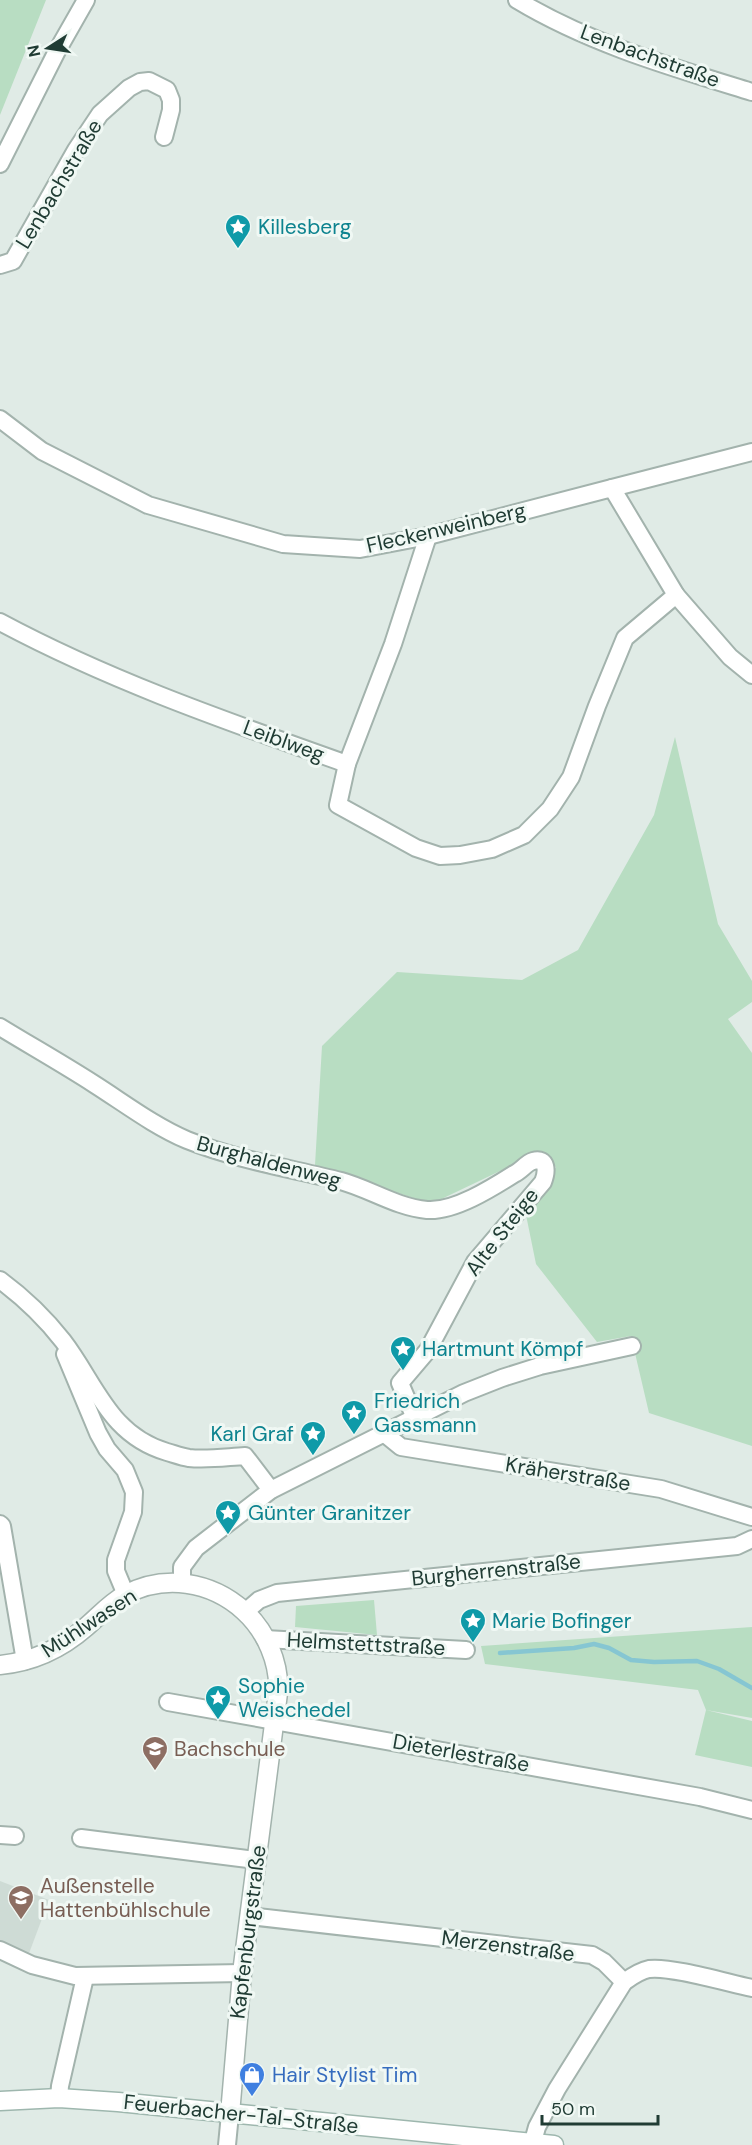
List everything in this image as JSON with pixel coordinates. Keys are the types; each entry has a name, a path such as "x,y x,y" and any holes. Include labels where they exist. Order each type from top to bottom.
{"street":[{"path":"0,164 57,51 86,0"},
{"name":"Lenbachstraße","path":"517,0 542,15 622,51 752,92"},
{"name":"Lenbachstraße","path":"0,265 12,261 76,150 100,114 129,88 140,82 149,81 167,90 171,100 171,110 164,137"},
{"name":"Fleckenweinberg","path":"0,419 42,451 148,505 283,544 360,549 428,536 752,452"},
{"path":"612,488 676,595 730,657 752,675"},
{"name":"Leiblweg","path":"0,622 48,648 98,670 229,722 347,764 393,644 428,536"},
{"path":"347,764 338,805 416,848 440,856 459,855 492,849 524,836 550,809 571,777 625,638 676,595"},
{"name":"Burghaldenweg","path":"0,1028 185,1139 244,1159 342,1181 367,1189 399,1204 433,1210 448,1206 488,1191 520,1171"},
{"name":"Alte Steige","path":"414,1416 400,1383 428,1350 475,1262 537,1189 546,1173 546,1166 535,1160 520,1171"},
{"path":"0,1280 17,1293 61,1339 123,1429 157,1449 189,1458 245,1456 271,1490"},
{"path":"61,1339 66,1360 98,1433 107,1449 125,1470 134,1492 133,1512 116,1560 116,1571 126,1595"},
{"path":"182,1582 182,1567 196,1548 271,1490 385,1434 414,1416 464,1393 540,1366 632,1346"},
{"name":"Kräherstraße","path":"385,1434 401,1447 660,1489 752,1516"},
{"path":"0,1524 25,1661 0,1665"},
{"name":"Burgherrenstraße","path":"245,1612 259,1600 277,1593 737,1546 752,1539"},
{"name":"Mühlwasen","path":"25,1661 62,1645 126,1595 144,1588 182,1582 214,1591 245,1612 255,1622 275,1662 279,1681 275,1720"},
{"name":"Helmstettstraße","path":"265,1640 466,1650"},
{"name":"Dieterlestraße","path":"168,1702 700,1797 752,1810"},
{"name":"Kapfenburgstraße","path":"227,2145 242,1973 275,1720"},
{"path":"81,1838 256,1860"},
{"name":"Merzenstraße","path":"249,1916 592,1955 604,1962 624,1982"},
{"path":"0,1950 50,1971 85,1977 242,1973"},
{"path":"532,2144 537,2127 557,2089 624,1982 643,1971 659,1969 752,1988"},
{"path":"59,2098 85,1977"},
{"name":"Feuerbacher-Tal-Straße","path":"0,2101 59,2098 118,2102 554,2145"}],"shaded area":[{"name":"Außenstelle Hattenbühlschule","path":"0,1881 49,1900 28,1956 0,1943"}],"green space":[{"path":"0,0 46,0 0,115"},
{"path":"675,737 718,924 752,981 752,1002 728,1019 752,1053 752,1446 649,1413 631,1336 597,1342 536,1264 525,1210 556,1167 538,1155 431,1204 315,1165 322,1046 397,972 522,980 578,950 654,815"},
{"path":"374,1600 377,1635 295,1627 296,1606"},
{"path":"752,1627 752,1718 706,1710 698,1690 485,1664 481,1646"},
{"path":"706,1710 752,1721 752,1767 695,1755"}],"waterway":[{"path":"500,1653 574,1648 594,1644 609,1648 631,1660 697,1661 719,1669 752,1688"}],"place":[{"name":"Killesberg","path":"238,250"},
{"name":"Hartmunt Kömpf","path":"403,1372"},
{"name":"Friedrich Gassmann","path":"354,1436"},
{"name":"Karl Graf","path":"313,1457"},
{"name":"Günter Granitzer","path":"228,1536"},
{"name":"Marie Bofinger","path":"473,1644"},
{"name":"Sophie Weischedel","path":"218,1721"},
{"name":"Bachschule","path":"155,1772"},
{"name":"Außenstelle Hattenbühlschule","path":"21,1921"},
{"name":"Hair Stylist Tim","path":"252,2098"}]}
